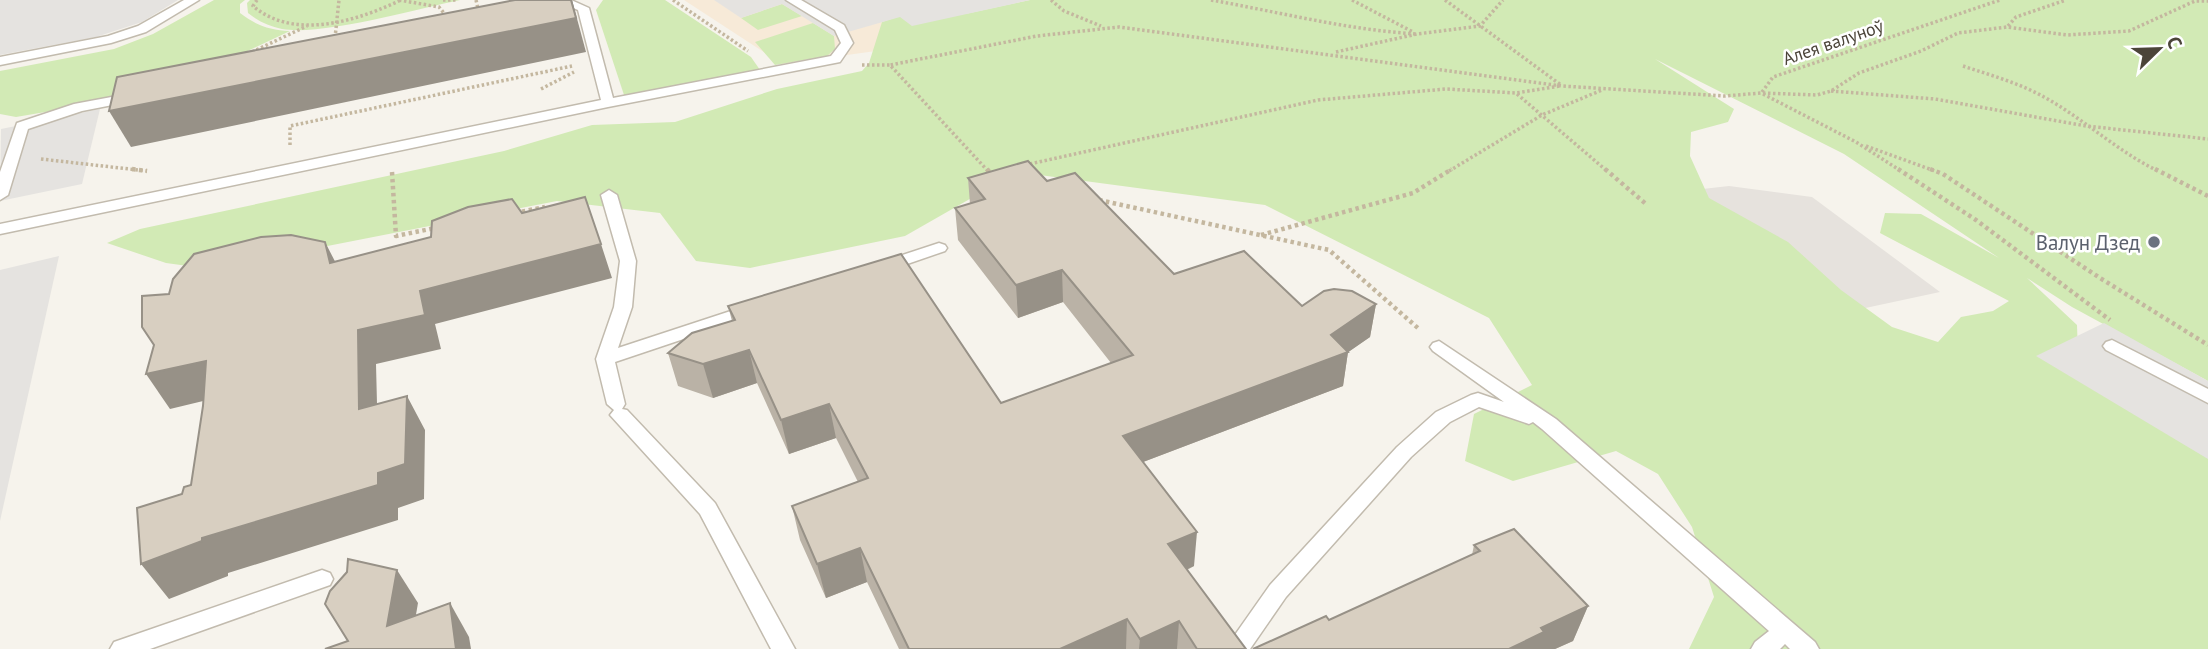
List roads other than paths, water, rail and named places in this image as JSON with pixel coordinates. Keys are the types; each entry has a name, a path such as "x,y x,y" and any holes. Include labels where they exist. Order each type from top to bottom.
{"lane":[{"path":"0,61 111,40 142,29 193,0"},
{"path":"560,0 583,8 608,103"},
{"path":"0,229 608,103 835,59 846,43 840,28 792,0"},
{"path":"0,195 22,126 79,107 147,94"},
{"path":"609,195 628,261 624,307 605,359 618,410 708,509 783,649"},
{"path":"862,274 939,248"},
{"path":"605,359 772,304"},
{"path":"2112,346 2208,397"},
{"path":"1439,347 1549,424 1807,649"},
{"path":"1237,649 1278,591 1404,452 1443,417 1478,400 1549,424"},
{"path":"122,649 322,579"},
{"path":"1763,649 1786,631"}],"place":[{"name":"Валун Дзед","path":"2154,242"}]}
